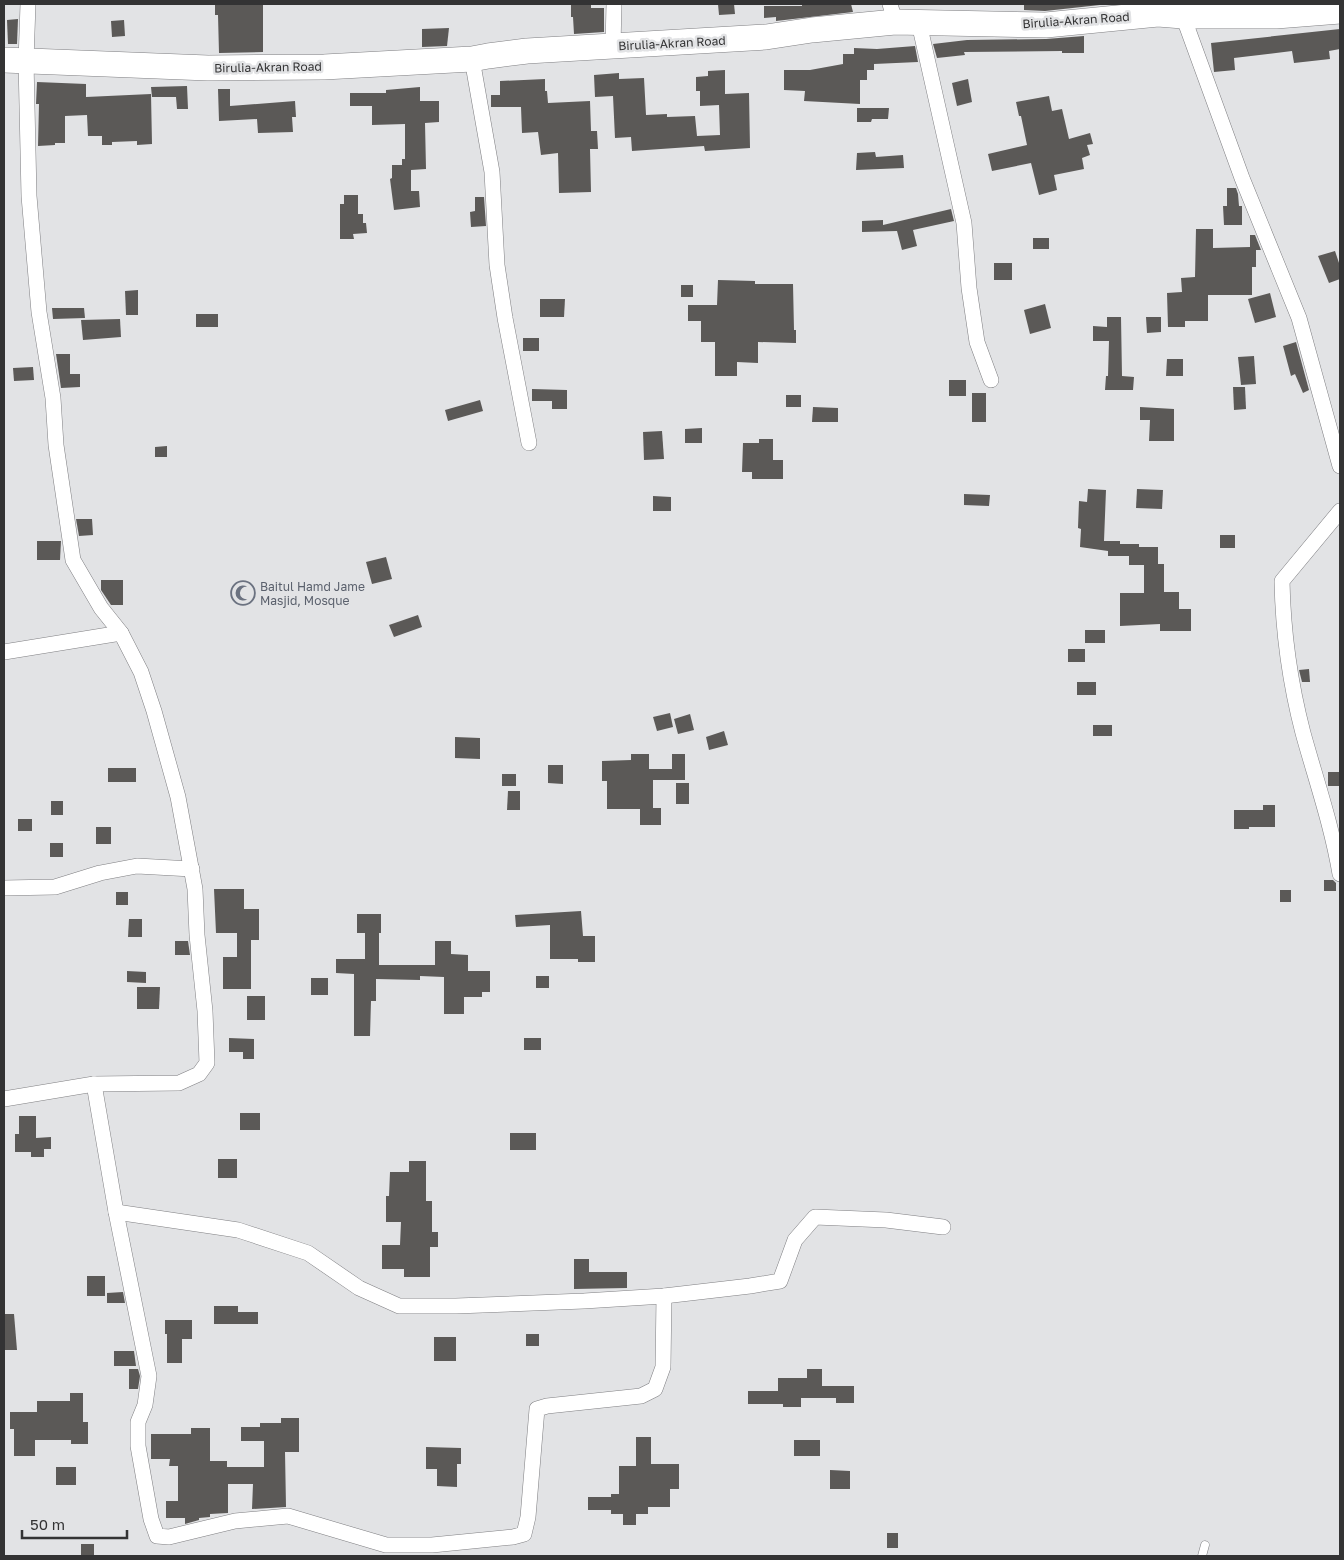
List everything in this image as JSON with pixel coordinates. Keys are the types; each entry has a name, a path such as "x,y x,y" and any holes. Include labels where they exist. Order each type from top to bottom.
{"highway":[{"name":"Birulia-Akran Road","path":"15,61 208,68 324,67 472,59 527,51 766,37 849,26 902,16 1046,25 1158,14 1183,16 1276,16 1340,11"}],"street":[{"path":"4,1099 94,1084 179,1083 199,1074 207,1063 195,888 178,797 141,672 121,634 101,608 73,560 56,445 53,398 39,312 15,61 28,4"},
{"path":"613,46 614,4"},
{"path":"902,16 964,223 969,288 976,342 991,380"},
{"path":"1183,16 1242,178 1299,318 1340,466"},
{"path":"472,59 492,172 497,265 529,443"},
{"path":"1340,511 1282,581 1283,619 1303,732 1318,778 1340,874"},
{"path":"4,652 121,634"},
{"path":"4,888 55,887 100,873 137,866 192,869"},
{"path":"94,1084 116,1212 149,1376 145,1405 138,1422 138,1446 151,1519 157,1536 170,1537 235,1520 288,1516 386,1544 433,1550 524,1534 528,1517 537,1409 547,1406 641,1396 655,1389 663,1367 664,1296"},
{"path":"116,1212 238,1230 308,1253 360,1288 399,1306 456,1306 584,1301 664,1296 750,1286 780,1281 795,1240 815,1217 886,1220 943,1227"}],"lane":[{"path":"1202,1556 1205,1545"}],"building":[{"path":"215,4 263,4 263,52 219,53 218,15 215,15"},
{"path":"571,4 591,4 591,8 604,8 604,32 574,34"},
{"path":"718,4 734,4 735,14 719,15"},
{"path":"802,4 851,4 853,12 776,21 776,17 764,18 764,6 802,6"},
{"path":"1109,4 1045,11 1024,10 1024,5"},
{"path":"18,19 17,44 8,44 7,20"},
{"path":"124,20 125,36 112,37 111,21"},
{"path":"449,28 447,46 422,47 422,29"},
{"path":"1340,29 1340,49 1329,51 1330,59 1294,63 1292,51 1234,58 1235,70 1214,72 1211,43"},
{"path":"1084,36 1084,53 1062,53 1062,51 964,52 965,55 937,58 933,44 967,40 1046,39"},
{"path":"915,46 918,62 874,64 874,70 867,70 867,80 860,80 860,104 804,101 805,91 784,90 784,70 810,70 843,64 843,54 854,54 854,48 877,49"},
{"path":"725,70 725,94 749,93 750,148 705,151 704,146 632,151 631,137 615,138 613,96 595,97 594,75 619,73 619,79 644,78 646,115 667,114 667,117 695,116 697,136 720,135 719,105 700,106 700,91 696,91 696,77 708,76 708,71"},
{"path":"545,79 548,103 590,101 591,131 597,131 598,149 590,149 591,192 559,193 558,153 541,155 538,132 522,133 521,107 491,107 491,95 500,95 500,81"},
{"path":"968,79 972,102 957,106 952,83"},
{"path":"37,82 86,84 86,97 151,94 152,144 137,145 137,141 112,142 112,145 102,145 102,136 88,136 87,115 65,116 65,143 38,146 39,104 36,104"},
{"path":"187,86 188,109 177,109 176,97 152,97 151,87"},
{"path":"420,87 420,101 439,101 439,122 425,123 426,169 411,170 411,191 419,191 420,207 394,210 390,179 392,178 392,165 402,165 402,159 405,159 405,124 372,125 372,106 350,106 350,93 386,93 386,90"},
{"path":"218,89 230,89 230,106 295,101 296,117 292,117 293,132 258,133 257,119 219,121"},
{"path":"1049,96 1052,111 1062,109 1069,139 1090,133 1093,144 1087,145 1090,155 1082,158 1084,169 1054,175 1057,190 1039,195 1031,163 992,171 988,154 1027,145 1016,102"},
{"path":"857,108 889,108 888,119 872,119 871,122 857,122"},
{"path":"875,152 876,157 903,155 904,168 856,170 857,153"},
{"path":"1227,188 1236,188 1239,206 1242,206 1242,225 1224,225 1223,206 1227,206"},
{"path":"344,195 358,195 358,214 363,214 363,223 366,223 367,233 353,234 354,239 340,239 340,204 344,204"},
{"path":"475,197 484,197 486,226 471,227 470,212 475,211"},
{"path":"951,209 954,221 913,230 917,246 902,250 897,231 862,232 862,221 883,220 883,225"},
{"path":"1196,229 1213,229 1213,248 1250,247 1250,235 1255,235 1261,250 1256,250 1256,267 1252,267 1252,295 1208,295 1208,321 1185,321 1185,327 1168,327 1167,293 1182,292 1181,278 1195,277"},
{"path":"1033,238 1049,238 1049,249 1033,249"},
{"path":"1335,251 1340,266 1340,279 1329,283 1318,256"},
{"path":"994,263 1012,263 1012,280 994,280"},
{"path":"718,280 755,281 755,284 793,284 796,343 758,342 758,363 737,362 737,376 715,376 715,342 701,342 701,321 688,321 688,305 717,305"},
{"path":"681,285 693,285 693,297 681,297"},
{"path":"138,290 138,315 126,315 125,291"},
{"path":"1270,293 1276,317 1255,323 1248,299"},
{"path":"540,299 565,299 564,317 540,317"},
{"path":"1045,304 1051,328 1030,334 1024,310"},
{"path":"52,308 84,308 85,318 53,319"},
{"path":"196,314 218,314 218,327 196,327"},
{"path":"1107,317 1121,317 1122,376 1134,377 1133,390 1105,390 1106,376 1108,376 1109,341 1093,341 1093,326 1107,327"},
{"path":"1146,317 1161,317 1161,332 1147,333"},
{"path":"120,319 121,337 83,340 81,320"},
{"path":"523,338 539,338 539,351 523,351"},
{"path":"1296,342 1309,390 1303,393 1295,374 1291,376 1283,346"},
{"path":"56,354 70,354 70,374 80,374 80,387 61,388"},
{"path":"1254,356 1256,384 1241,385 1238,357"},
{"path":"1167,359 1183,359 1183,376 1166,376"},
{"path":"33,367 34,380 14,381 13,368"},
{"path":"949,380 966,380 966,396 949,396"},
{"path":"1233,387 1245,387 1246,409 1234,410"},
{"path":"532,389 567,390 567,409 552,409 552,401 532,401"},
{"path":"972,393 986,393 986,422 972,422"},
{"path":"786,395 801,395 801,407 786,407"},
{"path":"480,400 483,411 448,421 445,410"},
{"path":"813,407 838,408 838,422 812,422"},
{"path":"1140,407 1174,409 1174,441 1149,441 1150,420 1140,420"},
{"path":"702,428 702,443 685,443 685,429"},
{"path":"662,431 664,459 644,460 643,432"},
{"path":"759,439 773,439 773,460 783,460 783,479 752,479 752,472 742,472 743,443 759,443"},
{"path":"167,446 167,457 155,457 155,447"},
{"path":"1088,489 1106,490 1104,541 1120,541 1120,544 1139,544 1139,547 1158,547 1158,564 1164,564 1164,592 1179,592 1179,609 1191,609 1191,631 1160,631 1160,624 1120,626 1120,593 1144,593 1144,565 1129,565 1129,556 1108,556 1108,551 1080,547 1081,529 1078,528 1079,501 1087,502"},
{"path":"1137,489 1163,490 1162,509 1136,508"},
{"path":"964,494 990,495 989,506 964,505"},
{"path":"653,496 671,497 671,511 653,511"},
{"path":"76,519 92,519 93,535 79,536"},
{"path":"1220,535 1235,535 1235,548 1220,548"},
{"path":"37,541 61,541 60,560 37,560"},
{"path":"386,557 392,579 372,584 366,562"},
{"path":"101,580 123,580 123,605 111,605 101,590"},
{"path":"418,615 422,627 394,637 389,625"},
{"path":"1085,630 1105,630 1105,643 1085,643"},
{"path":"1068,649 1085,649 1085,662 1068,662"},
{"path":"1309,669 1310,682 1302,682 1299,670"},
{"path":"1077,682 1096,682 1096,695 1077,695"},
{"path":"670,713 673,727 657,731 653,717"},
{"path":"690,714 694,730 678,734 674,719"},
{"path":"1093,725 1112,725 1112,736 1093,736"},
{"path":"724,731 728,745 709,750 706,737"},
{"path":"455,737 480,738 480,759 455,758"},
{"path":"631,754 649,754 649,769 672,769 672,754 685,754 685,780 653,780 653,808 661,808 661,825 640,825 640,809 607,809 607,781 602,781 602,761 631,760"},
{"path":"548,765 563,765 563,784 548,783"},
{"path":"108,768 136,768 136,782 108,782"},
{"path":"1328,772 1339,772 1339,786 1328,786"},
{"path":"502,774 516,774 516,786 502,786"},
{"path":"676,783 689,783 689,804 676,804"},
{"path":"508,791 520,791 520,810 507,810"},
{"path":"51,801 63,801 63,815 51,815"},
{"path":"1263,805 1275,805 1275,827 1234,829 1234,810 1263,810"},
{"path":"18,819 32,819 32,831 18,831"},
{"path":"96,827 111,827 111,844 96,844"},
{"path":"50,843 63,843 63,857 50,857"},
{"path":"1324,880 1333,880 1336,883 1336,891 1324,891"},
{"path":"214,889 244,889 244,909 259,909 259,940 251,940 251,989 223,989 223,957 237,957 237,933 216,933"},
{"path":"1280,890 1291,890 1291,902 1280,902"},
{"path":"116,892 128,892 128,905 116,905"},
{"path":"581,911 583,936 595,936 595,962 578,962 578,959 550,959 550,925 516,927 515,915"},
{"path":"357,914 381,914 379,965 435,965 435,941 451,941 451,954 468,955 468,971 490,971 490,992 482,992 482,997 464,997 464,1014 444,1014 444,977 420,976 420,980 376,979 376,1001 371,1001 370,1036 354,1036 354,974 336,973 336,959 365,959 365,933 357,933"},
{"path":"129,919 142,919 142,937 128,937"},
{"path":"175,941 188,941 190,955 175,955"},
{"path":"127,971 146,972 146,983 127,982"},
{"path":"536,976 549,976 549,988 536,988"},
{"path":"311,978 328,978 328,995 311,995"},
{"path":"137,987 160,987 159,1009 137,1009"},
{"path":"247,996 265,996 265,1020 247,1020"},
{"path":"229,1038 254,1039 254,1059 243,1059 243,1052 229,1052"},
{"path":"524,1038 541,1038 541,1050 524,1050"},
{"path":"240,1113 260,1113 260,1130 240,1130"},
{"path":"19,1116 36,1116 36,1138 51,1137 51,1149 44,1149 44,1157 31,1157 31,1152 15,1152 15,1134 19,1134"},
{"path":"510,1133 536,1133 536,1150 510,1150"},
{"path":"218,1159 237,1159 237,1178 218,1178"},
{"path":"409,1161 426,1161 426,1201 432,1201 432,1232 438,1232 438,1247 430,1247 430,1277 404,1277 404,1269 382,1269 382,1245 400,1245 401,1222 386,1222 386,1196 389,1196 390,1172 409,1172"},
{"path":"574,1259 589,1259 589,1272 627,1272 627,1288 574,1289"},
{"path":"87,1276 105,1276 105,1296 87,1296"},
{"path":"123,1292 125,1303 107,1303 107,1293"},
{"path":"214,1306 238,1306 238,1312 258,1312 258,1324 214,1324"},
{"path":"4,1314 14,1314 17,1350 4,1350"},
{"path":"165,1320 192,1320 192,1339 182,1339 182,1363 167,1363"},
{"path":"526,1334 539,1334 539,1346 526,1346"},
{"path":"434,1337 456,1337 456,1361 434,1361"},
{"path":"114,1351 134,1351 136,1366 114,1366"},
{"path":"129,1369 138,1369 140,1376 138,1389 129,1389"},
{"path":"807,1369 822,1369 822,1386 854,1386 854,1403 836,1403 836,1398 801,1398 801,1407 783,1407 783,1404 748,1404 748,1391 778,1391 778,1378 807,1378"},
{"path":"70,1393 83,1393 83,1422 88,1422 88,1444 71,1444 71,1440 35,1440 35,1456 14,1456 14,1429 10,1429 10,1412 37,1412 37,1401 70,1401"},
{"path":"281,1418 299,1418 299,1452 285,1452 286,1507 252,1509 253,1484 228,1484 228,1513 210,1514 210,1517 199,1518 199,1520 185,1524 185,1518 166,1518 166,1501 178,1501 178,1466 169,1466 170,1459 151,1459 151,1434 191,1434 191,1428 210,1428 210,1461 227,1461 227,1467 264,1467 264,1441 241,1441 241,1427 260,1427 260,1423 281,1423"},
{"path":"636,1437 651,1437 651,1464 679,1464 679,1489 670,1489 670,1507 648,1507 648,1514 636,1514 636,1525 623,1525 623,1514 611,1514 611,1510 588,1510 588,1497 611,1497 611,1494 619,1494 619,1466 636,1466"},
{"path":"794,1440 820,1440 820,1456 794,1456"},
{"path":"426,1447 461,1448 461,1464 457,1464 457,1487 437,1486 437,1469 426,1469"},
{"path":"56,1467 76,1467 76,1485 56,1485"},
{"path":"830,1470 850,1471 850,1489 830,1489"},
{"path":"887,1533 898,1533 898,1548 887,1548"},
{"path":"81,1544 94,1544 94,1556 81,1556"}],"place":[{"name":"Baitul Hamd Jame Masjid, Mosque","path":"243,593"}]}
